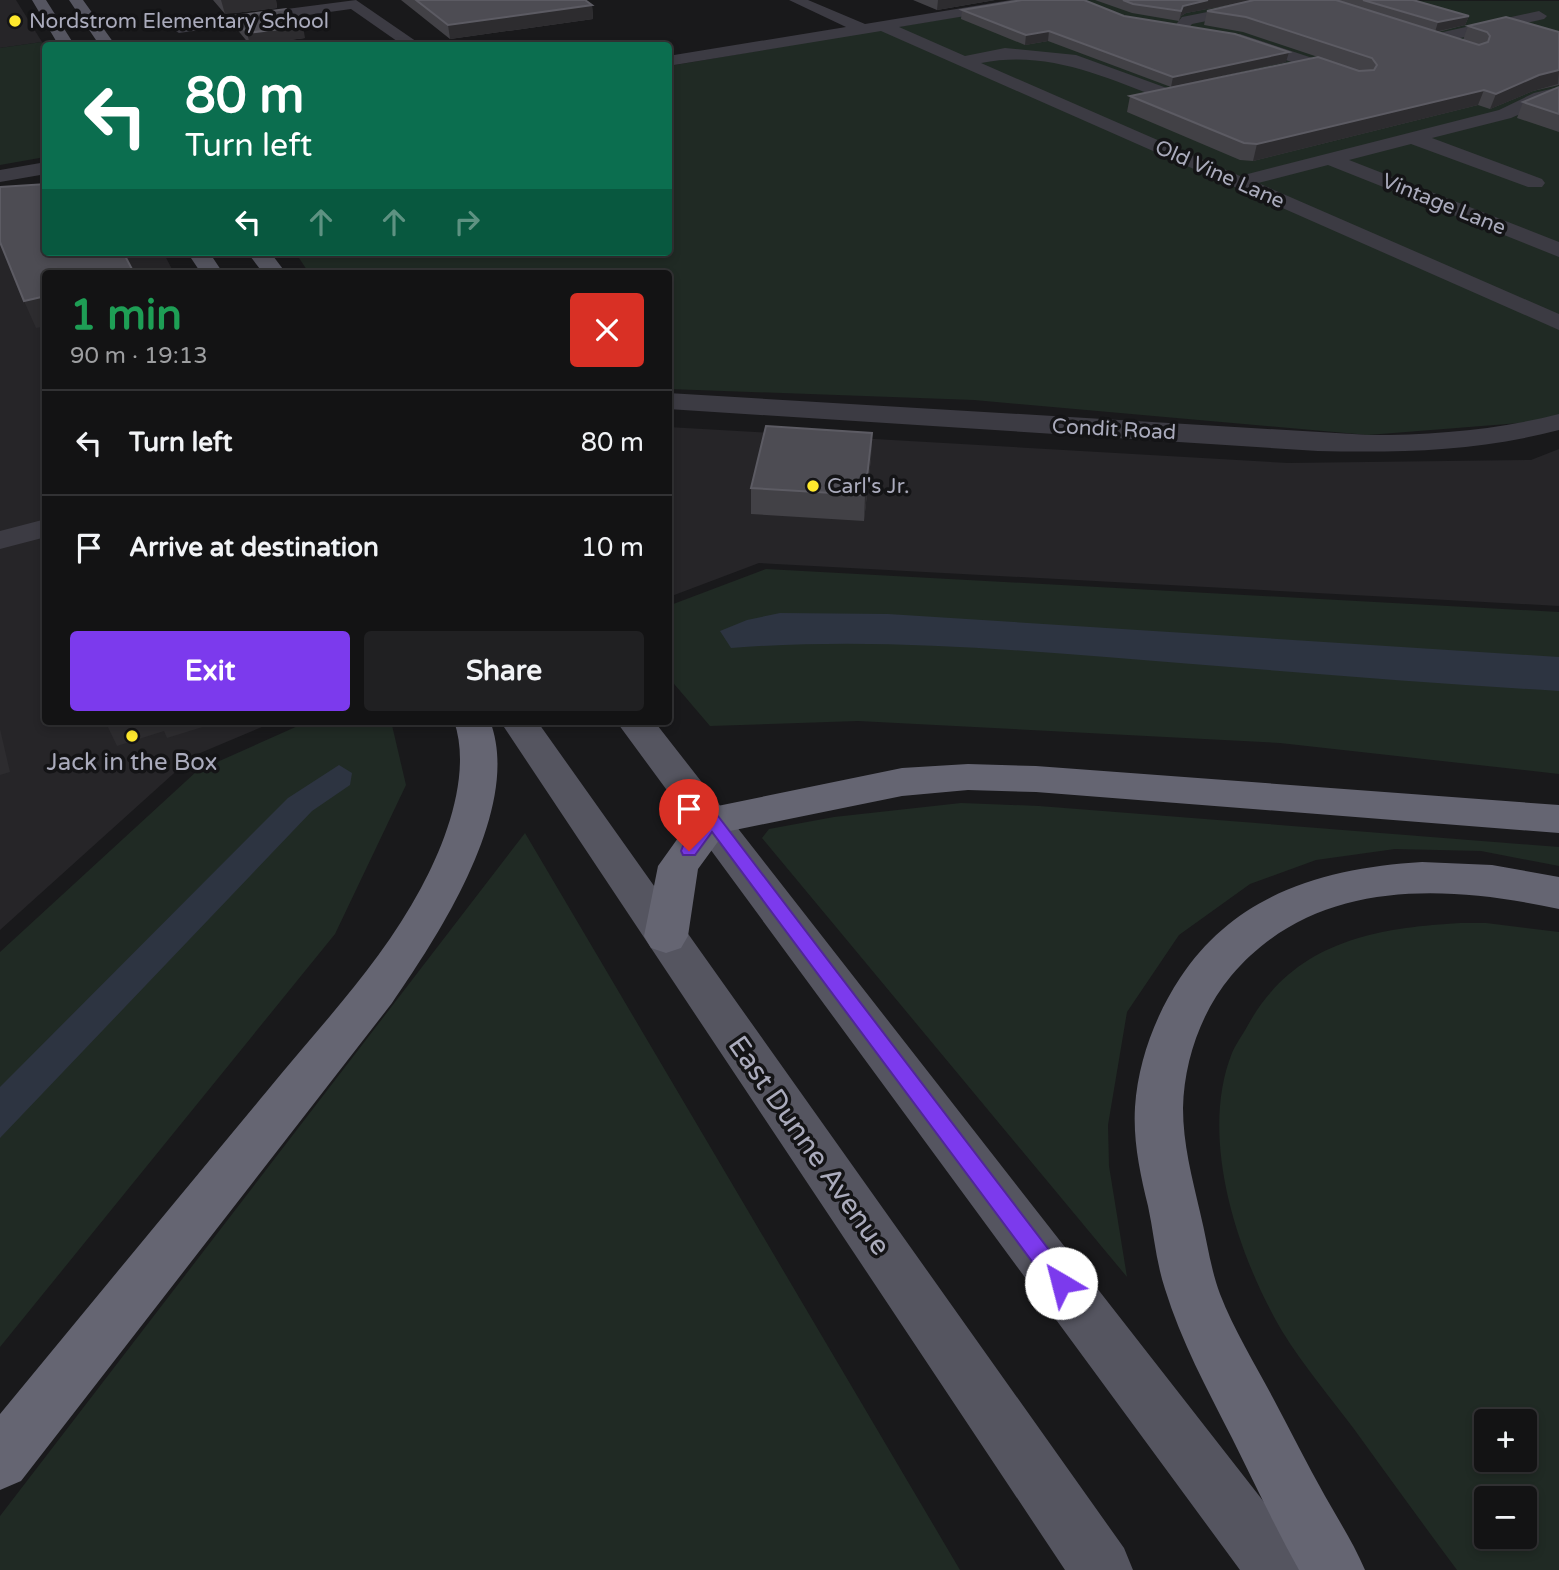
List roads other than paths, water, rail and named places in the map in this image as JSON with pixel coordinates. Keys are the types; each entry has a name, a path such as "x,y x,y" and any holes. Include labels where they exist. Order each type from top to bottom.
{"highway":[{"path":"0,1460 376,990 421,928 453,870 466,832 480,771 473,725"},
{"path":"666,936 678,866 712,820 902,782 968,777 1036,779 1559,819"},
{"path":"1334,1570 1312,1534 1217,1350 1186,1272 1160,1141 1162,1087 1171,1045 1188,1000 1214,964 1244,932 1270,915 1320,893 1365,882 1428,879 1503,883 1559,893"}],"main road":[{"path":"39,0 65,42"},
{"path":"76,0 105,42"},
{"path":"261,256 273,270"},
{"name":"East Dunne Avenue","path":"520,725 1102,1570"},
{"path":"637,725 712,820 1278,1570"}],"street":[{"path":"796,0 861,28"},
{"path":"672,60 1038,0"},
{"path":"1181,28 1188,20 1291,0"},
{"path":"179,28 354,4 409,42"},
{"path":"1504,6 1559,21"},
{"path":"1465,49 1427,37 1539,16"},
{"name":"Old Vine Lane","path":"881,25 1559,323"},
{"path":"1161,26 1218,33 1361,80"},
{"path":"964,61 1006,53 1076,60 1175,94 1142,101"},
{"path":"1275,73 1315,64"},
{"name":"Vintage Lane","path":"1239,182 1505,114 1538,98 1559,92"},
{"path":"1538,98 1559,105"},
{"path":"1084,114 1116,107"},
{"path":"1413,138 1535,183"},
{"name":"Vintage Lane","path":"1330,159 1559,250"},
{"path":"0,176 42,170"},
{"name":"Condit Road","path":"672,401 1296,440 1400,443 1462,440 1544,427 1559,422"},
{"path":"0,540 42,529"}],"water":[{"path":"780,613 888,614 1559,657 1559,691 965,647 825,644 731,648 720,631 747,620"},
{"path":"339,765 352,773 350,785 312,811 0,1138 0,1087 288,798"}],"place":[{"name":"Nordstrom Elementary School","path":"15,21"},
{"name":"Carl's Jr.","path":"813,486"},
{"name":"Jack in the Box","path":"132,736"}]}
